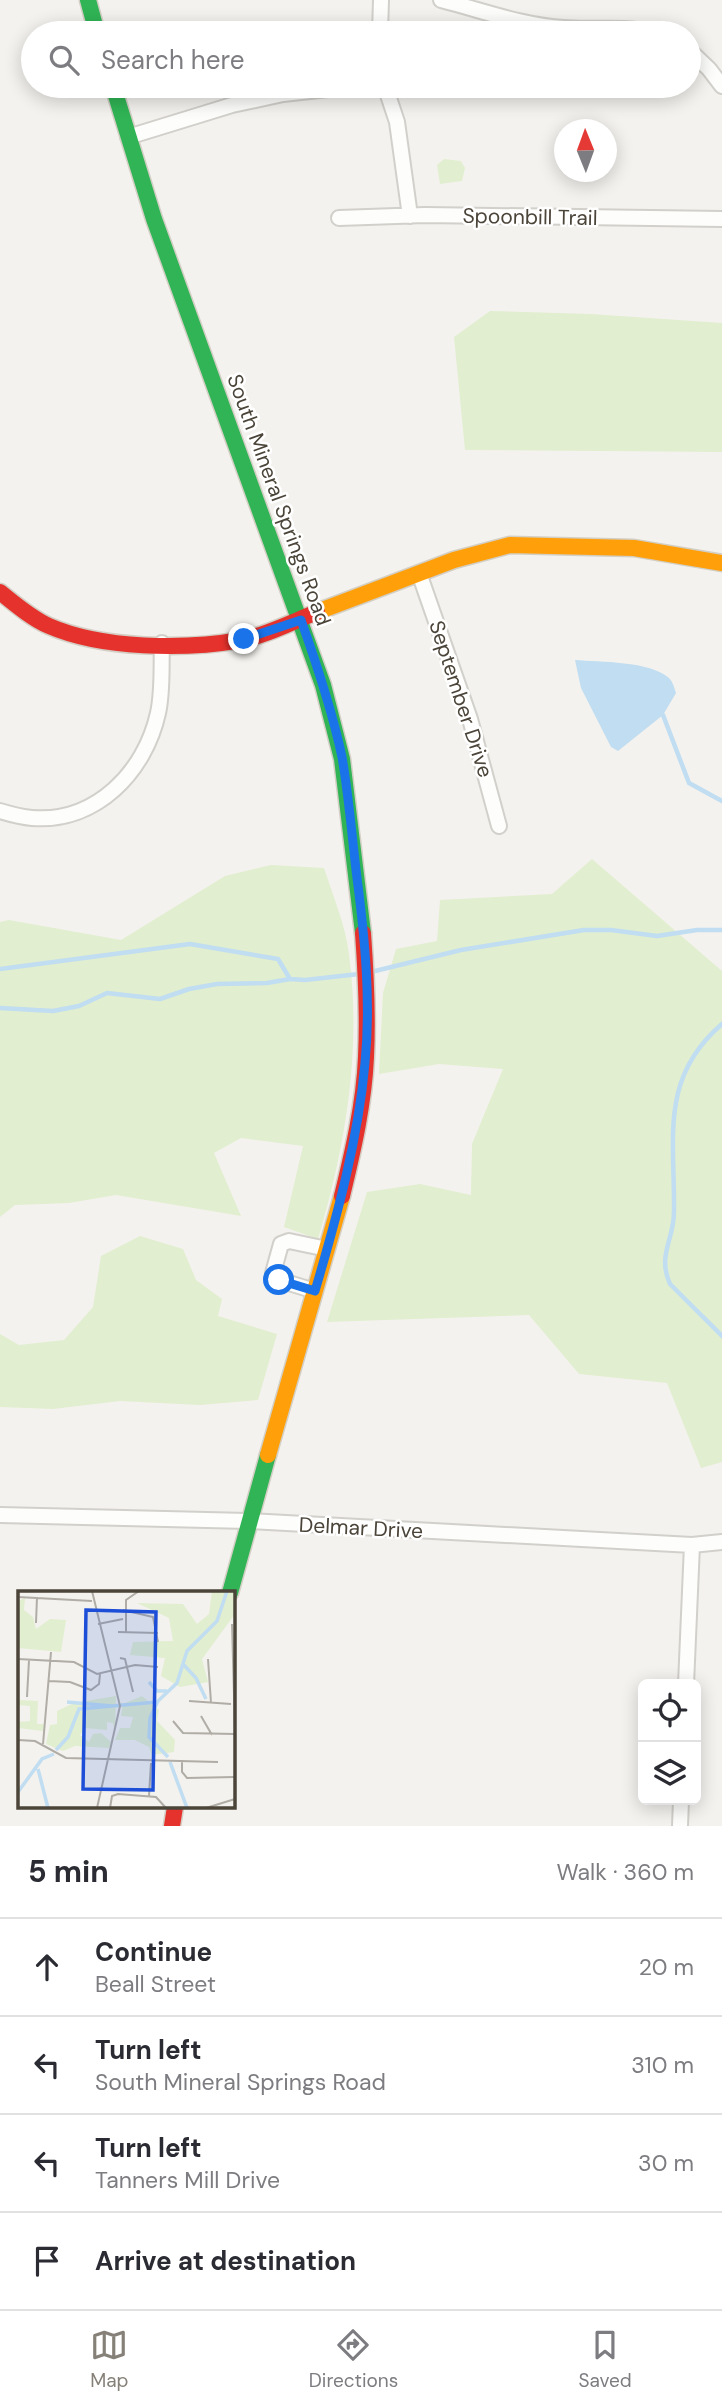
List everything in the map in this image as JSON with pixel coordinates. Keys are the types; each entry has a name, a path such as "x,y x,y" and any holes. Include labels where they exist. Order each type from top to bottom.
{"street":[{"path":"88,0 94,21"},
{"path":"380,21 381,0"},
{"path":"442,0 523,21"},
{"path":"701,61 722,86"},
{"name":"South Mineral Springs Road","path":"117,98 158,228 327,698 342,759 360,901 366,974 366,1059 347,1175 230,1591"},
{"path":"128,137 232,105 264,98"},
{"path":"389,98 397,122 411,215"},
{"name":"Spoonbill Trail","path":"339,218 411,215 722,219"},
{"path":"0,592 47,625 72,634 96,639 213,644 244,639 301,620 454,560 510,545 634,548 722,563"},
{"name":"September Drive","path":"418,573 470,719 499,826"},
{"path":"0,811 33,818 65,815 88,807 125,781 149,746 159,711 162,643"},
{"path":"315,1291 279,1280 273,1273 281,1244 289,1241 327,1249"},
{"name":"Delmar Drive","path":"0,1515 248,1521 692,1545 722,1542"},
{"path":"686,1679 692,1545"},
{"path":"680,1826 681,1805"},
{"path":"172,1826 175,1808"}],"green space":[{"path":"444,159 461,161 465,168 462,181 440,184 437,165"},
{"path":"490,311 591,314 722,323 722,452 465,450 454,337"},
{"path":"592,859 722,971 722,1462 701,1468 667,1383 579,1374 529,1315 327,1322 367,1192 420,1184 471,1195 472,1144 503,1069 439,1064 379,1074 383,993 396,949 437,941 440,900 552,894"},
{"path":"271,865 324,868 342,922 349,955 353,1026 349,1098 336,1170 318,1239 284,1227 303,1146 241,1138 214,1153 241,1216 116,1195 69,1203 15,1205 0,1217 0,922 9,920 121,940 225,876"},
{"path":"140,1236 183,1249 196,1280 222,1299 218,1316 277,1334 258,1400 200,1405 120,1401 53,1409 0,1407 0,1334 19,1345 64,1340 93,1307 101,1256"}],"water":[{"path":"575,660 624,663 650,668 669,678 676,693 663,715 618,751 611,747 581,688"}],"waterway":[{"path":"663,715 689,783 722,801"},
{"path":"371,972 461,950 584,930 611,930 657,936 697,930 722,930"},
{"path":"0,969 190,944 278,959 290,979"},
{"path":"0,1008 53,1011 79,1006 107,993 160,999 189,989 217,984 267,983 359,974"},
{"path":"722,1024 702,1045 688,1066 679,1088 673,1134 674,1212 665,1264 670,1284 722,1336"}],"traffic: fast":[{"path":"88,0 94,21"},
{"path":"117,98 154,219 323,685 342,759 363,933"},
{"path":"231,1591 268,1455"}],"traffic: slow":[{"path":"317,612 454,560 510,545 634,548 722,563"},
{"path":"268,1455 342,1196"}],"traffic: jam":[{"path":"0,592 30,615 70,634 144,645 194,645 241,640 270,632 317,612"},
{"path":"342,1196 365,1075 367,1011 363,933"},
{"path":"172,1826 175,1808"}],"route":[{"path":"244,639 301,620 327,698 342,759 359,890 366,974 366,1059 359,1113 342,1195 327,1249 315,1291 279,1280"}]}
